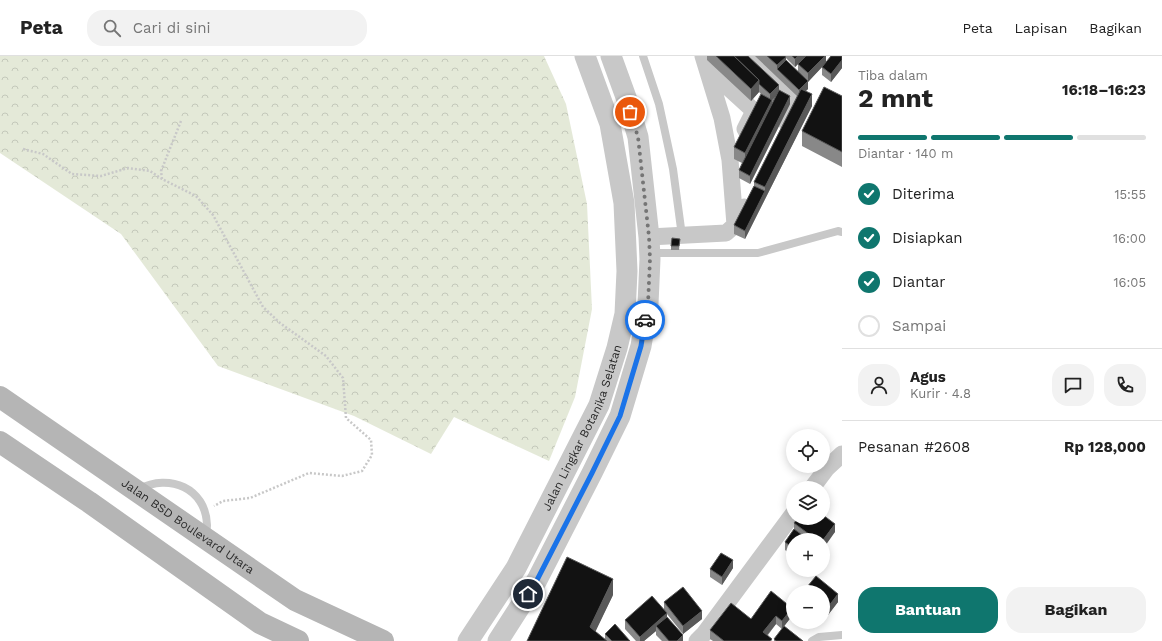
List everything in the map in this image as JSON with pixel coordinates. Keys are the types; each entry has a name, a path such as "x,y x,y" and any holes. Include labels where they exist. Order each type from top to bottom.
{"main road":[{"name":"Jalan BSD Boulevard Utara","path":"0,397 295,600 383,641"},
{"path":"0,442 89,502 260,623 298,641"}],"street":[{"name":"Jalan Lingkar Botanika Selatan","path":"468,641 516,568 600,405 617,348 624,314 627,271 624,203 610,124 585,56"},
{"name":"Jalan Lingkar Botanika Selatan","path":"498,641 537,580 620,416 641,346 648,304 650,245 638,137 627,100 611,56"},
{"path":"748,56 794,100 794,107 780,134"},
{"path":"706,62 722,118 730,160 735,225"},
{"path":"706,62 754,111 730,160"},
{"path":"650,245 682,236 726,233 735,225 753,190"},
{"path":"818,481 842,454"},
{"path":"697,641 704,634 786,523"},
{"path":"509,641 511,620"}],"lane":[{"path":"643,56 659,104 673,170 682,236"},
{"path":"650,245 758,253 838,231 842,232"},
{"path":"136,490 148,484 162,482 176,483 188,489 198,499 205,511 207,525 205,539"},
{"path":"812,641 819,638 842,635"}],"path":[{"path":"162,179 162,171 181,121"},
{"path":"23,149 43,154 72,174 101,176 128,168 150,171 162,179 196,196 213,215 264,306 280,323 326,356 343,378 346,418 371,440 372,455 362,471 342,476 309,473 250,498 223,501 205,511"}],"green space":[{"path":"0,56 544,56 566,104 587,204 592,309 575,397 549,461 454,417 431,454 354,416 218,366 121,234 0,153"}],"building":[{"path":"716,56 734,56 759,80 751,89"},
{"path":"734,56 748,56 779,85 770,94 759,84 759,80"},
{"path":"767,56 785,56 786,57 777,65"},
{"path":"806,56 825,56 808,73 798,64"},
{"path":"831,56 842,56 842,60 831,74 822,67"},
{"path":"786,60 808,81 799,90 777,69"},
{"path":"824,87 842,96 842,152 802,131"},
{"path":"801,89 812,94 765,187 754,182"},
{"path":"779,90 790,96 750,176 739,170"},
{"path":"761,94 772,100 745,153 734,147"},
{"path":"754,186 765,191 745,231 734,225"},
{"path":"672,238 680,239 679,246 671,246"},
{"path":"830,520 835,524 828,533 808,533 797,525 830,525"},
{"path":"794,529 799,533 791,533"},
{"path":"721,553 733,560 722,577 710,569"},
{"path":"567,557 613,579 590,627 607,641 527,641"},
{"path":"815,577 817,577 827,585 809,585"},
{"path":"683,587 702,611 683,626 664,602"},
{"path":"830,587 838,594 830,604"},
{"path":"771,591 786,603 786,616 782,621 776,616 763,632 772,639 770,641 724,641 710,630 731,603 751,619"},
{"path":"652,596 667,613 640,637 625,620"},
{"path":"667,617 683,635 677,641 669,641 656,626"},
{"path":"615,624 630,641 612,641 605,634"},
{"path":"784,626 803,641 776,641 774,639"}],"way so far":[{"path":"630,112 638,137 649,237 650,259 648,304 645,320"}],"route":[{"path":"528,594 537,580 586,486 620,416 641,346 645,320"}]}
